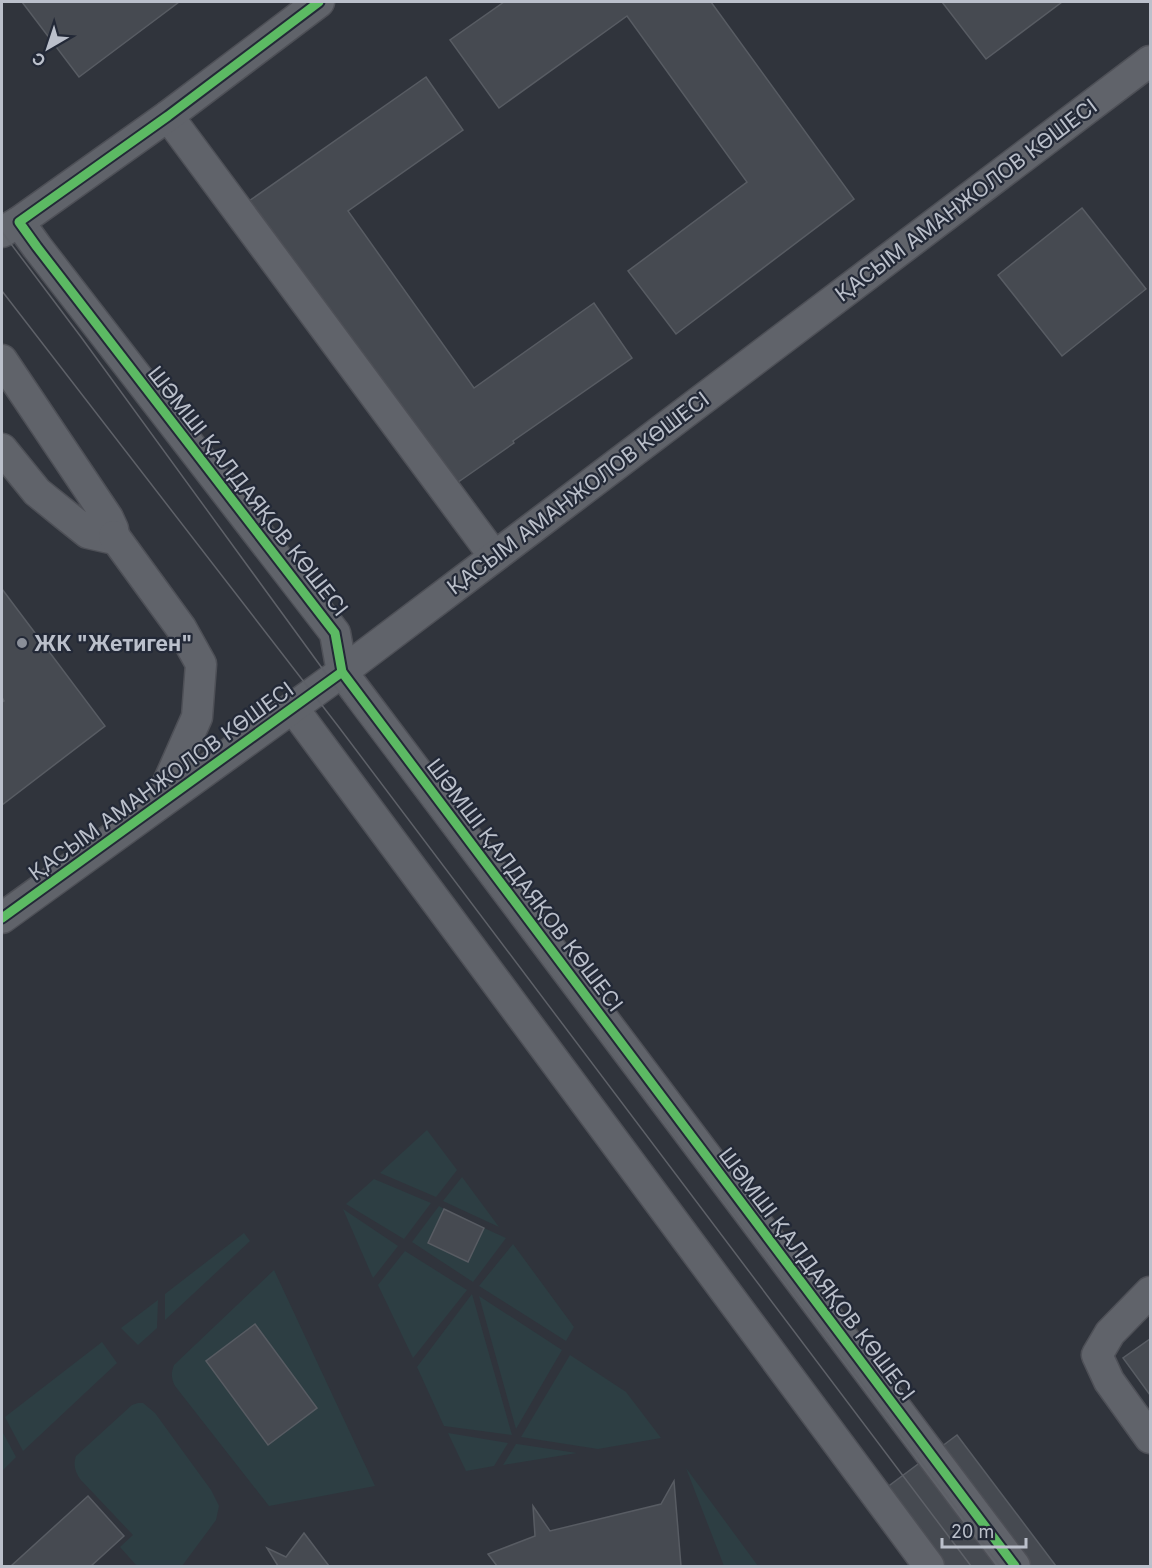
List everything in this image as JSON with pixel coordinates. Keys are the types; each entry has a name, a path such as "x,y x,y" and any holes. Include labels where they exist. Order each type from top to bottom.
{"street":[{"path":"10,227 168,116 319,2"},
{"name":"ҚАСЫМ АМАНЖОЛОВ КӨШЕСІ","path":"2,918 342,672 1150,62"},
{"path":"168,116 494,556"},
{"name":"ШӘМШІ ҚАЛДАЯҚОВ КӨШЕСІ","path":"10,227 44,256 335,633 342,672 1015,1566"},
{"path":"2,360 108,518 114,537 181,628 201,663 197,717 159,803"},
{"path":"4,457 37,492 88,533 114,537"},
{"path":"293,708 929,1566"},
{"path":"1150,1292 1110,1333 1097,1355 1109,1381 1150,1438"}],"shaded area":[{"path":"427,1130 457,1170 436,1197 380,1173"},
{"path":"462,1177 499,1227 443,1201"},
{"path":"374,1179 431,1203 404,1239 346,1204"},
{"path":"439,1206 444,1209 428,1243 468,1262 484,1228 506,1238 473,1282 412,1242"},
{"path":"343,1209 398,1246 373,1278"},
{"path":"244,1233 250,1241 165,1320 165,1294"},
{"path":"513,1244 574,1327 566,1341 479,1286"},
{"path":"405,1251 467,1290 413,1358 378,1285"},
{"path":"274,1270 375,1486 269,1506 175,1386 172,1376 174,1365","holes":["255,1324 317,1408 268,1445 206,1361"]},
{"path":"472,1294 512,1435 444,1426 417,1367"},
{"path":"479,1296 562,1350 516,1429"},
{"path":"158,1300 157,1328 138,1345 121,1328"},
{"path":"102,1342 117,1363 23,1451 5,1417"},
{"path":"570,1355 626,1392 661,1438 598,1449 521,1437"},
{"path":"143,1403 155,1413 211,1490 219,1506 216,1520 182,1566 137,1566 120,1547 133,1535 80,1479 75,1468 76,1456 132,1405"},
{"path":"2,1431 16,1457 2,1471"},
{"path":"448,1433 508,1443 494,1466 466,1471"},
{"path":"517,1444 577,1453 503,1465"},
{"path":"686,1468 758,1566 724,1566"}],"building":[{"path":"22,2 179,2 79,77"},
{"path":"504,2 711,2 854,199 676,334 628,271 747,182 627,16 499,108 450,40"},
{"path":"942,2 1062,2 986,59"},
{"path":"426,77 463,130 348,211 474,388 594,303 632,358 454,485 249,201"},
{"path":"1082,208 1146,289 1062,356 998,275"},
{"name":"ЖК \"Жетиген\"","path":"2,589 105,726 2,805 2,702 4,701 2,697"},
{"path":"444,1209 484,1228 468,1262 428,1243"},
{"path":"255,1324 317,1408 268,1445 206,1361"},
{"path":"1150,1339 1150,1395 1123,1358"},
{"path":"957,1435 1056,1566 919,1566 870,1500"},
{"path":"674,1481 681,1566 497,1566 488,1554 535,1536 533,1506 550,1531 661,1504"},
{"path":"88,1496 124,1536 91,1566 11,1566"},
{"path":"304,1533 329,1566 278,1566 267,1548 286,1557"}],"tram line":[{"path":"2,232 354,712 1000,1566"},
{"path":"2,291 338,726 971,1566"}],"cycle path":[{"path":"319,2 168,116 19,222 335,633 342,672 1015,1566"},
{"path":"2,918 342,672"}],"place":[{"name":"ЖК \"Жетиген\"","path":"22,643"}]}
